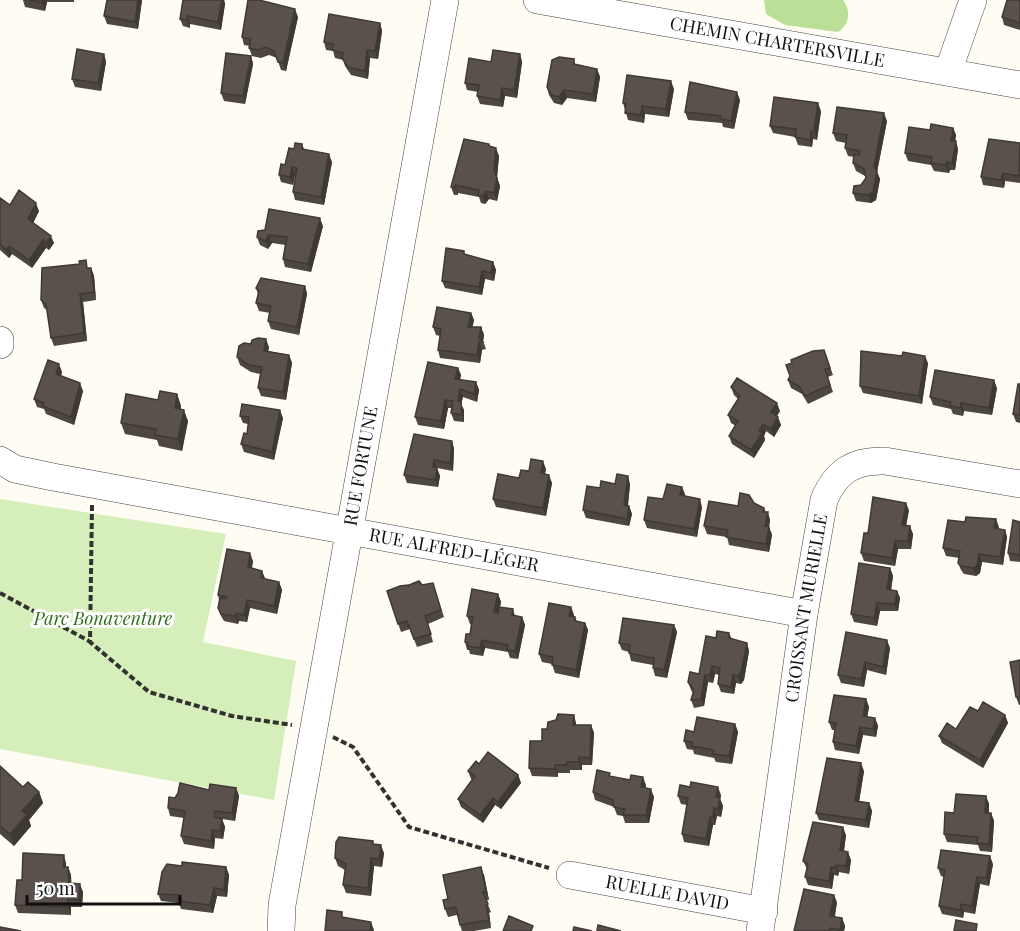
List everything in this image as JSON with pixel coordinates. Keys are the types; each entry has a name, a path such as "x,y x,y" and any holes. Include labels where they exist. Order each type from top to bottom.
{"street":[{"name":"RUE FORTUNE","path":"281,931 282,905 315,728 348,530 445,0"},
{"name":"CHEMIN CHARTERSVILLE","path":"537,0 1020,85"},
{"path":"948,72 973,0"},
{"path":"0,340 0,345"},
{"name":"RUE ALFRED-LÉGER","path":"0,460 15,469 93,484 804,614"},
{"name":"CROISSANT MURIELLE","path":"762,921 804,614 824,500 844,470 866,460 885,461 1020,484"},
{"name":"RUELLE DAVID","path":"570,875 762,921"}],"path":[{"path":"90,642 89,567 93,484"},
{"path":"0,592 90,642 149,692 231,716 315,728 353,747 409,827 570,875"}],"green space":[{"path":"764,0 843,0 848,17 845,25 838,32 785,25 766,14"},
{"name":"Parc Bonaventure","path":"0,499 226,534 203,642 296,661 274,800 0,749"}],"building":[{"path":"27,0 43,0 42,3"},
{"path":"107,0 138,0 135,22 104,16"},
{"path":"183,0 222,0 218,22 187,16 187,20 180,19"},
{"path":"248,0 259,0 295,9 283,63 278,62 274,51 266,47 258,50 249,48 251,39 242,37"},
{"path":"1007,0 1020,0 1020,23 1002,17"},
{"path":"329,14 380,23 375,51 367,50 365,71 348,67 342,58 343,53 332,50 333,44 324,42"},
{"path":"77,49 104,54 98,83 72,79"},
{"path":"493,50 520,54 514,90 502,88 500,100 477,96 479,85 465,83 469,58 491,62"},
{"path":"226,53 251,56 243,96 221,93"},
{"path":"559,57 574,59 574,64 597,69 593,94 564,90 559,97 551,95 547,87 552,60"},
{"path":"627,75 671,81 666,109 642,106 641,115 625,113 626,103 623,103"},
{"path":"690,82 737,92 731,121 720,119 721,116 685,112"},
{"path":"774,97 818,103 814,132 811,131 810,140 795,137 796,129 770,126"},
{"path":"837,107 884,113 874,167 877,171 873,192 868,195 853,193 854,186 861,185 866,178 864,169 853,163 854,154 859,155 860,151 845,148 847,135 833,133"},
{"path":"931,124 953,128 951,141 956,141 952,163 947,162 946,165 931,163 932,157 905,153 909,127 930,130"},
{"path":"464,139 489,144 496,148 494,170 497,178 494,193 486,191 483,196 478,195 479,190 455,185 455,188 451,187"},
{"path":"989,139 1020,143 1019,176 1003,173 1001,180 981,177"},
{"path":"295,143 302,144 302,149 329,154 321,197 293,192 297,168 292,167 290,177 279,175 281,164 285,165 289,148 294,149"},
{"path":"19,190 36,203 28,219 51,236 46,243 43,240 29,260 9,246 6,250 0,244 0,198 10,205"},
{"path":"269,209 320,218 308,264 283,259 287,237 269,235 265,241 257,237 258,231 265,230"},
{"path":"446,248 464,251 464,254 493,262 491,273 482,271 479,287 442,281"},
{"path":"86,260 87,268 91,268 94,292 80,294 84,333 51,338 46,304 41,300 42,268 80,264 79,261"},
{"path":"261,278 305,286 297,327 268,321 271,306 256,303 259,291 256,288"},
{"path":"437,307 471,313 468,327 481,327 479,338 483,342 479,342 477,355 438,350 441,329 433,327"},
{"path":"266,339 264,351 289,355 283,392 258,388 262,367 249,365 237,357 239,346 244,343 251,344 252,340"},
{"path":"824,350 830,368 825,369 830,385 805,396 799,386 788,380 790,376 786,365 792,363 791,360 813,351"},
{"path":"861,351 902,356 903,352 925,356 919,396 860,386"},
{"path":"48,360 59,364 56,374 80,383 71,417 43,406 44,403 34,399"},
{"path":"428,362 458,368 455,379 476,382 474,394 460,389 458,401 461,402 462,415 451,413 453,401 445,400 441,421 415,417"},
{"path":"935,370 994,380 989,408 961,403 961,408 950,406 951,402 930,397"},
{"path":"737,378 777,403 771,412 778,417 771,429 763,424 759,431 762,433 751,450 729,436 738,421 728,415 740,396 731,387"},
{"path":"1018,384 1020,384 1020,415 1013,414"},
{"path":"160,391 177,394 175,408 184,410 178,439 155,435 156,429 121,423 126,394 158,400"},
{"path":"242,404 280,410 272,452 241,444 244,433 247,434 249,417 240,416"},
{"path":"414,434 452,441 450,463 434,460 433,467 437,468 435,480 404,475"},
{"path":"531,459 543,461 541,473 549,475 543,508 493,499 498,474 519,478 521,470 529,471"},
{"path":"617,474 628,476 624,505 629,506 627,519 583,510 587,486 600,488 601,481 615,484"},
{"path":"667,484 682,487 680,495 700,499 694,529 644,520 648,497 663,499"},
{"path":"740,493 749,495 754,503 764,508 763,512 768,512 765,526 769,527 766,544 726,537 728,530 704,526 709,501 738,506"},
{"path":"873,497 906,503 902,525 910,526 908,541 895,541 892,558 861,553 864,533 868,533"},
{"path":"966,517 996,519 994,528 1005,530 1000,557 979,554 977,566 973,568 961,566 958,563 960,551 943,548 948,520 965,522"},
{"path":"1013,520 1020,522 1020,555 1008,553"},
{"path":"227,549 250,553 248,567 262,571 261,578 279,582 274,606 247,600 244,615 221,614 218,608 220,598 226,599 227,597 218,595"},
{"path":"859,563 890,568 887,589 897,591 895,604 877,603 874,618 851,614"},
{"path":"419,581 422,585 433,583 441,610 425,616 431,634 414,639 407,621 398,624 387,591 400,586 408,585 409,587"},
{"path":"472,589 498,594 494,612 498,613 499,607 513,609 512,615 522,617 515,651 507,650 508,645 482,640 480,648 468,646 465,642 466,634 470,634 473,617 467,616"},
{"path":"549,603 571,607 569,616 575,617 575,621 585,623 576,670 552,665 553,657 539,654"},
{"path":"623,618 674,625 664,670 653,668 654,658 629,653 630,645 619,643"},
{"path":"717,631 729,633 729,638 747,643 741,672 738,676 733,675 731,687 718,684 720,668 712,666 710,675 705,675 701,699 691,700 694,690 688,682 690,672 699,674 706,636 716,638"},
{"path":"846,632 887,640 883,667 865,662 861,679 838,675"},
{"path":"1020,660 1020,697 1016,697 1010,662"},
{"path":"834,695 866,699 863,716 875,718 873,729 860,727 856,746 833,742 836,723 829,722"},
{"path":"983,702 1005,715 980,760 939,736 947,723 956,729 970,707 978,711"},
{"path":"558,714 574,715 573,725 591,725 590,758 579,757 579,762 555,765 555,769 529,768 530,741 542,741 542,729 547,729 548,722 556,720"},
{"path":"697,717 735,724 729,756 713,754 714,750 692,746 692,742 684,741 686,730 694,732"},
{"path":"488,752 518,775 498,802 493,798 480,815 458,799 475,776 468,771 476,761 479,764"},
{"path":"827,758 861,763 855,801 869,803 866,820 816,813"},
{"path":"0,766 23,787 28,782 39,792 22,811 27,815 10,834 0,826"},
{"path":"597,770 610,773 609,776 630,780 631,775 643,777 641,787 651,789 646,815 623,815 625,809 614,807 613,800 593,792"},
{"path":"691,782 718,787 716,797 720,798 718,809 714,808 713,817 710,817 706,839 682,834 688,798 678,796 680,785 690,787"},
{"path":"180,783 209,790 210,784 236,788 232,813 215,811 214,817 222,819 220,831 212,830 211,841 181,836 185,811 168,808 169,797 175,798"},
{"path":"956,794 986,796 985,813 991,813 989,844 977,843 978,837 944,834 945,812 954,813"},
{"path":"813,822 843,827 840,850 848,852 846,866 831,867 829,881 805,877 808,864 803,861"},
{"path":"339,837 373,841 373,844 381,845 379,859 371,858 368,888 343,885 346,864 335,858 336,842"},
{"path":"941,850 990,856 986,878 977,877 972,906 961,904 960,910 939,906 945,870 938,868"},
{"path":"23,853 64,855 63,867 68,867 69,883 80,884 79,900 68,899 68,907 15,905 17,880 22,880"},
{"path":"182,862 226,867 224,890 214,888 210,905 178,901 179,895 158,894 162,872 167,864 182,866"},
{"path":"481,867 489,920 460,925 456,907 445,909 443,900 448,899 443,875"},
{"path":"804,889 834,895 830,916 842,918 840,930 830,928 829,931 794,931"},
{"path":"327,910 342,912 342,917 371,922 370,931 325,931"},
{"path":"509,916 533,926 531,931 503,931"},
{"path":"956,920 977,924 976,931 954,931"},
{"path":"598,925 621,931 597,931"},
{"path":"0,927 21,931 0,931"},
{"path":"574,927 592,931 573,931"}]}
